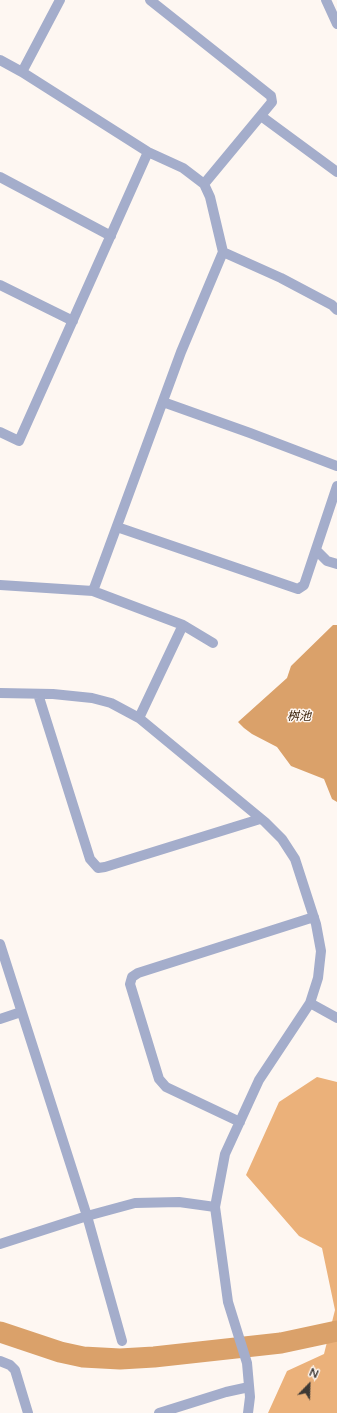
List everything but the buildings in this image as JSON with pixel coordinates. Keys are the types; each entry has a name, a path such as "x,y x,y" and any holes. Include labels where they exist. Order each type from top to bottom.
{"street":[{"path":"22,72 60,0"},
{"path":"150,0 271,96 272,102 204,184"},
{"path":"326,0 337,24"},
{"path":"0,60 22,72 148,152 183,168 204,184 210,197 223,252 181,352 93,591"},
{"path":"261,116 337,172"},
{"path":"0,432 19,441 148,152"},
{"path":"0,177 111,236"},
{"path":"223,252 281,278 332,305 337,310"},
{"path":"0,285 73,321"},
{"path":"163,402 337,466"},
{"path":"117,528 298,589 304,585 337,486"},
{"path":"316,550 327,561 337,564"},
{"path":"0,585 93,591 183,625 213,643"},
{"path":"139,718 183,625"},
{"path":"0,693 92,698 111,703 139,718 260,819 282,839 295,859 314,917 321,951 318,978 310,1003 259,1080 225,1154 215,1207 228,1302 247,1363 250,1397 248,1413"},
{"path":"38,694 90,859 98,868 260,819"},
{"path":"240,1122 166,1087 159,1079 130,984 132,977 138,973 314,917"},
{"path":"0,944 87,1216 122,1341"},
{"path":"310,1003 337,1018"},
{"path":"0,1019 21,1012"},
{"path":"0,1244 87,1216 134,1203 178,1202 215,1207"},
{"path":"0,1361 10,1365 15,1370 28,1413"},
{"path":"159,1413 226,1392 249,1387"}],"shaded area":[{"path":"317,1077 337,1082 337,1413 268,1413 287,1371 324,1354 335,1310 322,1248 299,1236 246,1175 279,1102"}],"water":[{"name":"桝池","path":"333,625 337,625 337,802 332,799 324,779 291,766 277,747 252,734 238,722 287,678 291,666"}],"waterway":[{"path":"0,1332 60,1352 83,1357 120,1359 154,1357 281,1343 337,1331"}]}
